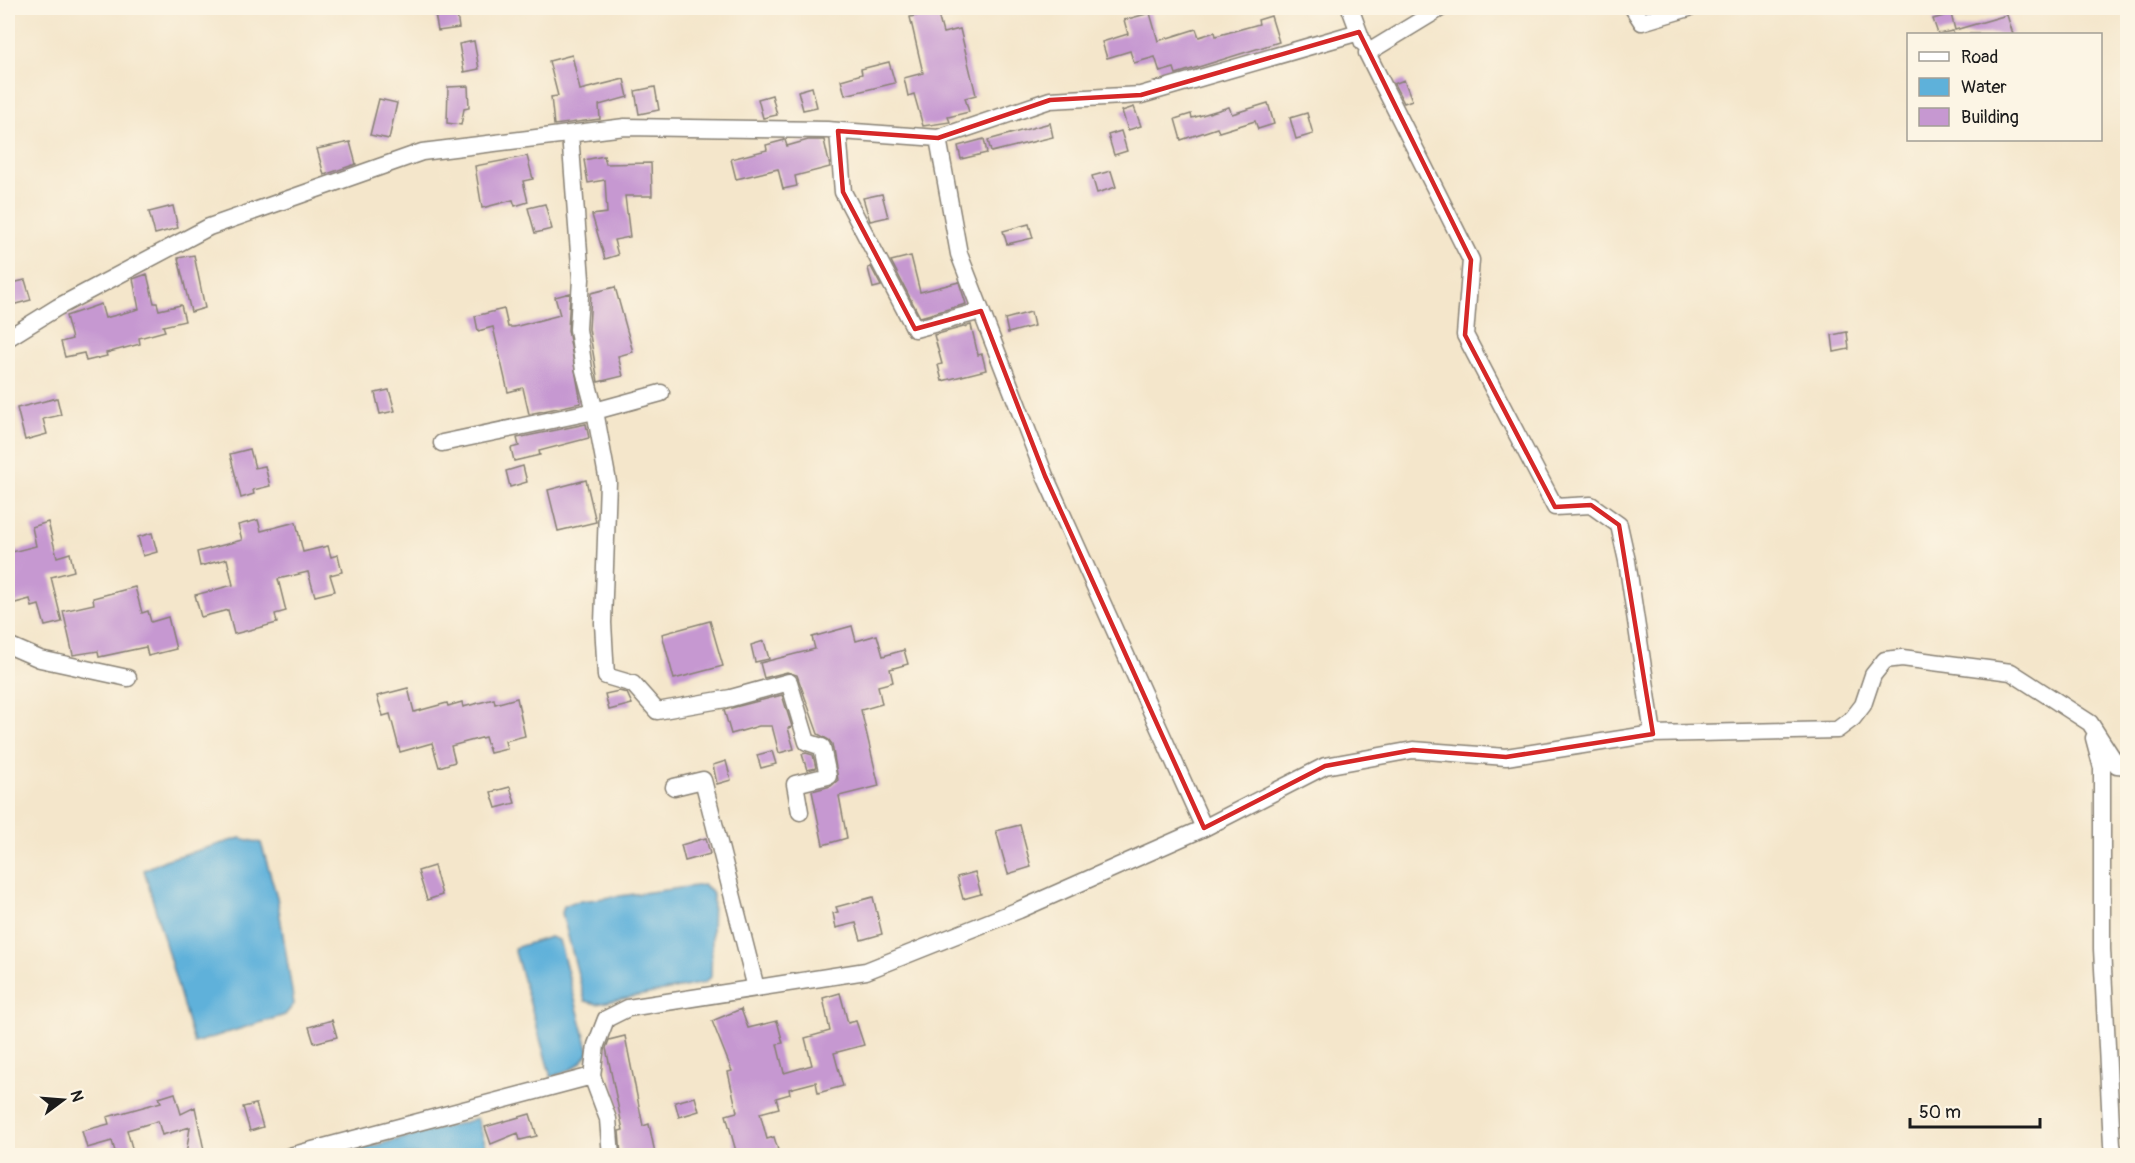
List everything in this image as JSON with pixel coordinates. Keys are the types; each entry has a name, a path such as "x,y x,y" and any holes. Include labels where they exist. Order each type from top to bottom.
{"street":[{"path":"1350,8 1367,53 1471,260 1466,335 1555,507 1591,505 1619,525 1628,561 1653,734"},
{"path":"1367,53 1441,8"},
{"path":"1633,8 1642,22 1689,8"},
{"path":"8,338 58,307 220,224 422,152 625,127 838,131 938,138 1050,100 1141,95 1359,33"},
{"path":"838,131 843,192 915,329 981,311"},
{"path":"570,134 580,279 578,329 584,370 595,411 608,482 603,623 606,676 633,684 657,711 731,698 789,682 807,742 822,747 828,776 795,784 800,812"},
{"path":"938,138 959,254 1045,476 1204,828"},
{"path":"442,443 595,411 661,393"},
{"path":"8,645 40,659 128,678"},
{"path":"611,1155 608,1119 592,1076 596,1045 606,1019 628,1008 866,971 1018,910 1204,828 1325,766 1413,750 1506,757 1653,734 1837,730 1853,718 1863,705 1873,675 1885,660 1902,658 2010,672 2090,723 2117,765 2127,766"},
{"path":"2090,723 2102,768 2102,949 2115,1155"},
{"path":"674,788 703,780 756,988"},
{"path":"290,1155 592,1076"}],"highlighted area":[{"path":"1359,32 1471,260 1465,335 1555,507 1591,505 1619,525 1653,734 1506,757 1413,750 1325,766 1204,828 1045,476 981,311 915,329 843,192 838,131 938,138 1050,100 1141,95"}],"water":[{"path":"240,838 261,843 277,897 294,1004 285,1015 194,1043 144,870 165,860"},
{"path":"703,885 711,890 713,895 711,977 704,983 597,1004 585,1001 562,913 564,906 574,902"},
{"path":"550,937 559,940 589,1052 573,1068 551,1077 514,948"},
{"path":"477,1118 489,1155 338,1155 465,1122"}],"building":[{"path":"434,8 456,8 459,28 438,31"},
{"path":"937,11 943,33 960,29 976,95 965,98 969,112 948,117 950,122 923,126 914,94 908,96 904,78 923,73 910,17"},
{"path":"1150,13 1158,41 1196,29 1199,37 1215,32 1216,36 1259,24 1258,20 1271,16 1279,42 1176,74 1174,68 1160,72 1155,57 1134,63 1130,51 1107,58 1102,42 1128,34 1124,20"},
{"path":"1951,14 1955,30 2007,15 2013,33 1953,33 1953,31 1938,33 1933,19"},
{"path":"474,41 479,69 464,72 459,44"},
{"path":"572,55 580,90 624,79 628,97 599,105 600,119 554,125 551,97 558,96 549,61"},
{"path":"889,62 895,83 845,95 841,80 862,74 861,69"},
{"path":"1404,80 1412,100 1404,103 1394,84"},
{"path":"468,86 469,108 464,109 461,125 447,123 448,87"},
{"path":"655,87 659,110 639,114 635,91"},
{"path":"812,87 817,107 803,110 798,91"},
{"path":"772,95 777,115 763,118 758,99"},
{"path":"379,99 397,103 389,139 370,135"},
{"path":"1268,103 1274,124 1258,129 1255,121 1219,132 1217,128 1181,140 1175,119 1191,114 1192,118 1229,107 1232,114"},
{"path":"1134,107 1141,126 1128,130 1122,111"},
{"path":"1307,113 1313,134 1296,139 1290,118"},
{"path":"1050,123 1053,137 991,152 988,140"},
{"path":"1121,131 1127,151 1114,155 1108,135"},
{"path":"984,139 987,153 961,159 958,146"},
{"path":"785,140 787,146 808,140 824,140 830,167 795,176 797,186 783,189 778,169 736,179 731,159 767,150 766,145"},
{"path":"350,142 356,164 324,175 317,149"},
{"path":"527,156 533,179 523,181 528,202 515,206 513,200 482,208 475,166"},
{"path":"604,156 606,164 651,163 652,196 625,196 630,237 614,240 618,255 605,259 592,215 607,213 605,180 588,183 584,160"},
{"path":"1111,171 1116,187 1097,193 1092,176"},
{"path":"882,194 888,217 870,221 863,198"},
{"path":"545,204 552,229 535,233 528,208"},
{"path":"173,206 178,228 155,234 149,212"},
{"path":"1029,224 1033,238 1007,244 1003,231"},
{"path":"194,255 205,308 191,312 178,258"},
{"path":"911,256 920,292 959,282 966,304 920,317 891,261"},
{"path":"871,267 881,286 873,288 868,268"},
{"path":"147,274 154,303 157,303 159,310 181,305 185,321 163,326 165,331 139,338 140,344 106,353 107,356 86,361 84,353 65,357 61,342 72,339 66,316 101,304 105,318 139,309 133,279"},
{"path":"25,280 31,300 8,306 8,284"},
{"path":"615,287 633,352 618,356 623,376 598,382 589,329 591,293"},
{"path":"570,293 568,330 581,403 529,414 523,388 508,392 493,327 478,331 475,316 504,309 508,327 514,327 560,315 555,297"},
{"path":"1031,312 1034,326 1008,333 1005,319"},
{"path":"971,325 978,355 982,354 986,370 942,381 938,365 942,364 934,335"},
{"path":"1847,332 1849,349 1834,352 1832,335"},
{"path":"389,390 395,411 380,414 375,393"},
{"path":"57,398 61,415 43,419 47,434 25,440 17,408"},
{"path":"586,424 589,438 539,451 540,455 514,461 511,448 519,446 517,438"},
{"path":"250,449 255,468 265,466 270,486 253,490 254,494 241,498 230,454"},
{"path":"523,466 527,482 510,487 506,471"},
{"path":"586,480 596,522 558,531 548,490"},
{"path":"258,520 261,531 296,522 303,552 328,546 331,557 338,555 342,572 330,575 335,591 315,596 308,572 278,579 286,611 275,614 277,623 234,634 228,610 201,617 195,595 233,585 227,559 200,566 197,552 242,540 238,525"},
{"path":"48,522 57,557 70,553 74,571 51,577 62,622 45,626 39,605 32,607 30,599 8,605 8,553 36,546 32,527"},
{"path":"152,533 157,552 143,556 138,537"},
{"path":"135,587 142,613 148,611 151,622 168,617 176,649 148,656 146,647 99,657 98,651 73,655 63,611 94,604 93,598"},
{"path":"710,621 723,666 674,679 662,634"},
{"path":"852,626 856,641 877,635 883,656 904,650 908,664 890,669 893,682 878,686 882,704 861,710 879,786 839,796 847,838 823,845 812,791 831,786 838,780 832,744 818,734 797,675 787,672 764,678 760,663 815,649 812,637"},
{"path":"764,641 769,659 755,662 751,645"},
{"path":"408,688 414,712 447,703 448,706 462,702 463,707 494,699 495,704 517,698 525,736 505,741 507,749 490,753 485,737 451,746 455,762 439,767 432,743 400,752 390,714 383,716 377,696"},
{"path":"619,691 627,693 632,704 609,710 605,694"},
{"path":"782,695 792,727 788,728 794,749 779,753 772,726 759,726 731,734 724,710"},
{"path":"772,751 776,764 761,768 757,755"},
{"path":"802,754 813,755 816,768 807,770"},
{"path":"726,761 731,780 717,784 713,765"},
{"path":"510,787 515,803 496,808 491,792"},
{"path":"1020,825 1031,867 1008,874 996,831"},
{"path":"706,838 710,854 685,861 681,845"},
{"path":"434,866 442,895 427,900 418,871"},
{"path":"975,872 981,894 963,899 957,877"},
{"path":"873,897 882,934 861,940 856,923 836,928 833,913 838,912 836,907"},
{"path":"840,993 848,1023 856,1021 864,1045 834,1053 843,1086 818,1093 816,1082 789,1089 790,1094 776,1098 779,1108 760,1113 767,1139 774,1137 778,1150 758,1155 737,1155 726,1115 737,1112 728,1072 732,1071 712,1021 741,1009 748,1028 777,1021 783,1043 777,1044 784,1073 812,1065 805,1038 830,1031 823,998"},
{"path":"332,1020 337,1037 314,1043 309,1027"},
{"path":"625,1036 643,1126 649,1124 655,1153 621,1155 619,1131 623,1130 606,1048 609,1040"},
{"path":"175,1093 181,1114 195,1107 205,1155 186,1155 190,1127 162,1135 158,1121 127,1130 134,1155 116,1155 112,1141 87,1148 82,1131 109,1124 107,1117 161,1102 159,1098"},
{"path":"695,1097 699,1111 679,1117 675,1102"},
{"path":"256,1104 263,1127 250,1131 243,1107"},
{"path":"530,1114 537,1136 520,1140 518,1133 491,1144 485,1127"}]}
